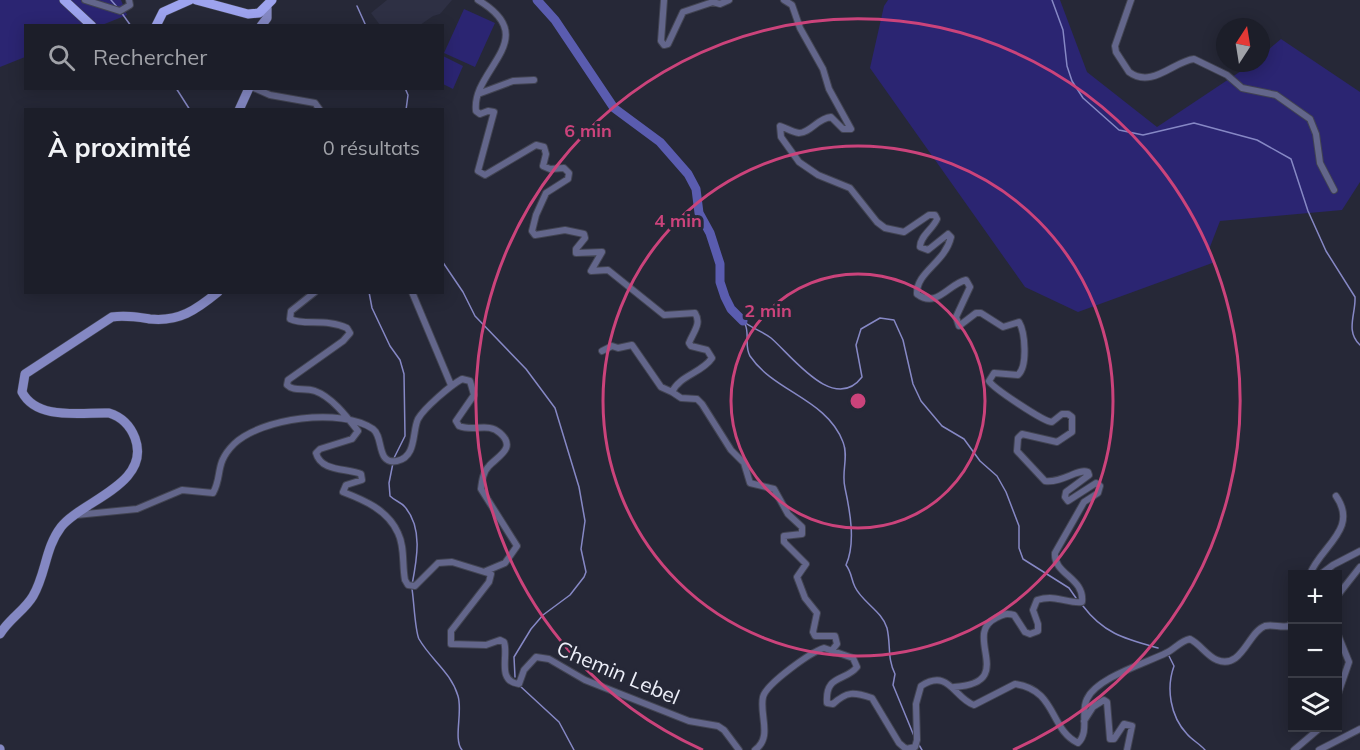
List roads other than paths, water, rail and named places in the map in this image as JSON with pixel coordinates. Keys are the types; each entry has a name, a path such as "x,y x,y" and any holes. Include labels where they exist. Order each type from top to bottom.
{"main road":[{"path":"64,0 90,24"},
{"path":"157,24 163,12 190,0"},
{"path":"196,0 248,14 259,13 269,4"},
{"path":"262,24 267,18 269,4"},
{"path":"240,108 248,90"},
{"path":"0,634 34,596 54,538 73,516 120,484 135,461 137,445 126,422 109,413 57,412 31,405 22,392 25,374 112,317 127,315 168,320 194,312 216,294"}],"street":[{"path":"85,0 120,11 130,5 129,0"},
{"path":"477,0 497,14 504,29 505,41 498,61 478,94 476,111 480,114 488,111 494,112 478,166 480,173 485,175 541,145 546,150 543,166 564,168 569,173 568,179 546,193 536,215 532,231 535,235 565,230 584,234 585,238 576,249 576,253 602,252 602,256 591,271 608,270 664,315 695,313 697,315 698,325 688,343 707,350 712,358 707,365 679,382 672,392"},
{"path":"664,0 662,41 664,45 668,44 683,12 713,2 720,4 729,0"},
{"path":"755,750 764,737 763,695 769,686 804,658 824,648 833,649 853,658 857,668 835,678 830,686 827,703 833,704 845,694 853,692 872,698 906,749 915,747 917,740 916,704 921,686 935,681 954,687 974,684 984,676 988,661 983,637 985,626 989,621 1004,614 1014,615 1025,632 1030,634 1038,631 1033,610 1037,600 1051,597 1082,602 1077,583 1058,566 1055,553 1084,502 1098,493 1100,486 1096,483 1090,484 1068,501 1065,497 1066,492 1085,479 1089,475 1088,472 1082,471 1059,482 1045,481 1017,451 1018,438 1022,434 1057,442 1072,432 1073,424 1068,414 1062,414 1052,422 1043,420 1009,395 992,386 989,381 994,373 1018,375 1022,372 1025,364 1022,327 1019,322 1003,327 981,313 976,313 959,326 956,317 970,287 966,280 939,298 929,299 918,294 917,286 925,273 942,258 951,237 945,236 928,250 920,246 920,241 934,227 937,219 935,215 928,215 904,232 885,228 877,222 850,188 813,172 793,157 779,132 780,126 798,133 804,132 818,120 831,117 843,129 851,129 829,90 823,69 800,28 792,5 784,0"},
{"path":"1131,0 1116,46 1116,52 1129,72 1142,76 1167,73 1184,61 1194,59 1227,75 1242,88 1272,93 1310,119 1316,134 1320,163 1334,190"},
{"path":"478,94 513,81 534,80"},
{"path":"259,90 270,95 315,103 319,108"},
{"path":"73,516 137,509 182,490 213,493 216,487 217,469 236,442 289,420 309,418 349,420 372,428 377,434 381,453 386,459 395,462 401,460 416,440 419,417 451,385 462,379 470,381 474,387 474,395 458,416 456,421 459,426 472,429 485,426 495,429 504,437 507,447 504,455 485,472 481,489 517,546 505,563 486,571 452,562 438,562 415,586 408,585 405,580 399,534 369,502 343,492 345,485 362,480 362,474 328,467 316,456 322,448 356,437 358,431 349,420 321,394 311,390 292,389 286,385 288,380 343,341 350,333 347,328 328,321 296,322 290,319 291,311 312,294"},
{"path":"413,294 451,385"},
{"path":"602,351 612,346 618,348 632,345 661,387 676,396 697,399 702,404 731,450 744,463 747,480 750,483 774,489 788,514 802,527 802,534 784,536 784,542 806,564 797,577 805,597 817,614 813,632 815,636 835,636 837,644 833,649"},
{"path":"1312,570 1316,560 1341,532 1344,509 1336,496"},
{"path":"1326,570 1360,551"},
{"path":"1342,590 1360,567"},
{"name":"Chemin Lebel","path":"486,571 490,574 491,579 450,631 450,644 486,645 495,641 504,642 504,667 509,681 513,683 519,684 529,662 536,657 549,659 585,680 689,721 718,726 724,730 739,750"},
{"path":"954,687 966,701 974,705 1015,684 1036,690 1068,735 1078,743 1084,734 1085,702 1090,692 1118,675 1171,651 1185,640 1193,641 1217,660 1228,660 1244,651 1260,629 1266,626 1289,626 1291,624"},
{"path":"1342,645 1349,662 1342,682"},
{"path":"1083,721 1094,707 1104,700 1107,702 1110,739 1114,739 1124,724 1129,723 1132,726 1127,750"},
{"path":"1319,750 1360,729"},
{"path":"1294,750 1315,732"}],"waterway":[{"path":"111,0 118,8"},
{"path":"537,0 555,20 614,108 660,142 688,174 696,189 699,213 710,233 720,264 720,282 725,297 731,309 743,321"},
{"path":"1052,0 1063,30 1067,66 1072,81 1083,98 1119,130 1143,135 1194,123 1257,140 1291,159 1308,211 1326,251 1355,297 1352,328 1360,345"},
{"path":"357,6 365,24"},
{"path":"121,12 130,24"},
{"path":"177,90 189,108"},
{"path":"406,90 408,95 406,108"},
{"path":"444,264 463,292 475,316 526,369 555,408 579,487 585,521 581,549 586,572 584,577 570,595 543,615 531,629 514,657 515,677"},
{"path":"369,294 372,308 390,346 400,360 404,374 405,436 394,458"},
{"path":"743,321 771,338 814,378 826,386 839,389 851,387 862,377 856,345 861,329 880,318 894,320 903,340 913,384 921,401 942,426 964,439 980,461 997,476 1006,492 1019,526 1019,548 1023,559 1069,588 1076,598"},
{"path":"745,324 750,356 772,379 825,415 843,442 845,448 844,482 851,537 846,565 858,592 881,617 887,628 891,662 895,674 893,685 914,736"},
{"path":"393,463 389,483 390,496 402,504 411,515 416,534 417,554 412,585"},
{"path":"412,589 419,639 451,680 458,696 458,739 462,750"},
{"path":"1083,606 1099,623 1116,634 1158,648"},
{"path":"1169,656 1174,666 1170,683 1173,710 1181,727 1205,750"},
{"path":"520,686 559,722 574,750"},
{"path":"919,745 922,750"}]}
